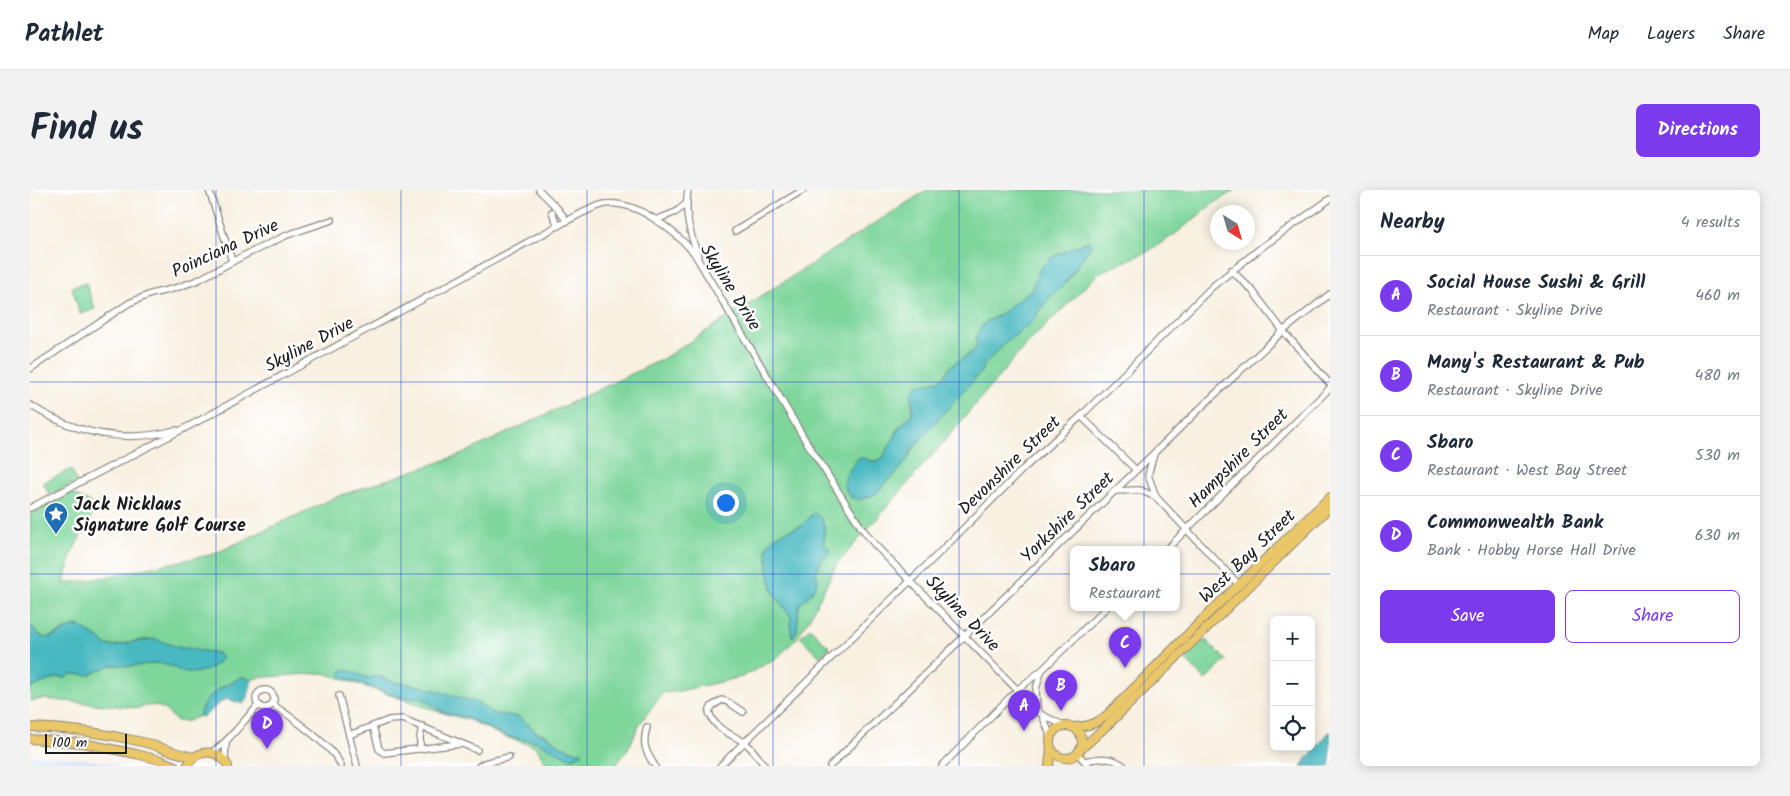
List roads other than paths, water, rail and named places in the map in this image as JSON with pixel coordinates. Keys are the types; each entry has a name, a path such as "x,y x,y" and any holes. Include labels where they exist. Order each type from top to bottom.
{"main road":[{"name":"West Bay Street","path":"1068,727 1090,726 1108,714 1330,497"},
{"name":"West Bay Street","path":"1063,766 1112,721 1330,507"},
{"path":"30,726 84,730 116,736 194,757"},
{"path":"1049,766 1051,744 1055,731 1060,727 1068,727 1077,730 1082,739 1082,745 1077,753 1067,758 1060,757 1054,753 1051,744"},
{"path":"30,739 83,743 160,760 174,766"},
{"path":"187,766 200,753 210,752 217,754 227,763"}],"street":[{"path":"209,190 232,261"},
{"path":"539,190 552,202 558,226"},
{"path":"688,190 686,204 690,232 701,262"},
{"path":"735,231 803,190"},
{"name":"Devonshire Street","path":"720,766 911,581 1024,468 1081,416 1231,270 1330,199"},
{"name":"Skyline Drive","path":"30,508 191,425 558,226 604,204 617,204 632,208 656,220 683,241 701,262 804,438 847,507 875,545 1040,712 1068,727"},
{"path":"656,220 676,212 686,204"},
{"path":"553,209 568,221"},
{"name":"Poinciana Drive","path":"30,369 129,303 151,294 198,280 232,261 287,235 332,220"},
{"path":"1231,270 1252,290 1330,386"},
{"name":"Yorkshire Street","path":"830,766 1283,330 1330,294"},
{"name":"Hampshire Street","path":"1170,546 1330,386"},
{"path":"30,405 56,420 93,433 112,436 146,436 191,425"},
{"path":"1081,416 1136,470"},
{"path":"1155,452 1148,475 1156,497"},
{"path":"1115,491 1140,490 1156,497 1239,585"},
{"path":"942,766 1017,690 1042,670 1103,611"},
{"path":"1040,712 1036,689 1042,670"},
{"path":"266,690 273,695 272,704 266,708 259,705 257,696 260,692 266,690"},
{"path":"339,696 357,766"},
{"path":"743,712 722,700 712,706 709,712 712,719 725,732 744,742 765,766"},
{"path":"272,704 286,712 325,746 342,766"},
{"path":"210,752 226,742 245,718 259,705"},
{"name":"Skyline Drive","path":"1040,712 1049,732 1051,744"},
{"path":"349,735 396,719 403,719 477,750"},
{"path":"373,726 381,752 390,754 461,744"},
{"path":"420,749 422,726"},
{"path":"647,726 643,738 646,749 655,766"},
{"path":"226,742 227,763"},
{"path":"1077,753 1087,764 1102,758 1112,759 1124,766"},
{"path":"479,766 509,757"}],"water":[{"path":"1088,241 1091,246 1062,287 1054,293 1031,323 1005,343 984,365 981,372 923,436 893,477 877,493 861,500 851,498 844,485 846,475 859,457 876,462 883,458 900,426 912,413 911,394 914,388 920,384 940,380 948,369 975,349 977,344 975,338 984,323 999,315 1032,289 1040,268 1054,256"},
{"path":"814,513 823,522 824,544 830,551 818,564 816,574 818,578 813,590 799,605 797,631 793,637 791,633 791,617 773,592 768,570 767,546 774,538 786,531 801,526"},
{"path":"30,626 39,635 44,637 55,636 80,626 100,639 105,645 115,646 155,639 180,648 218,653 222,658 217,664 207,670 194,673 180,671 171,666 158,663 132,666 112,665 89,675 71,674 65,678 58,677 30,688"},
{"path":"344,669 369,678 377,676 396,683 432,689 477,703 494,714 515,716 561,746 578,752 581,751 582,754 570,758 535,741 506,736 465,717 437,709 424,699 400,697 342,677 340,673"},
{"path":"242,677 252,680 248,696 243,704 227,699 203,717 199,716 210,696"},
{"path":"1330,731 1330,766 1301,766"}],"place":[{"name":"Jack Nicklaus Signature Golf Course","path":"56,535"},
{"name":"Sbaro","path":"1125,668"},
{"name":"Many's Restaurant & Pub","path":"1061,711"},
{"name":"Social House Sushi & Grill","path":"1024,731"},
{"name":"Commonwealth Bank","path":"267,749"}]}
